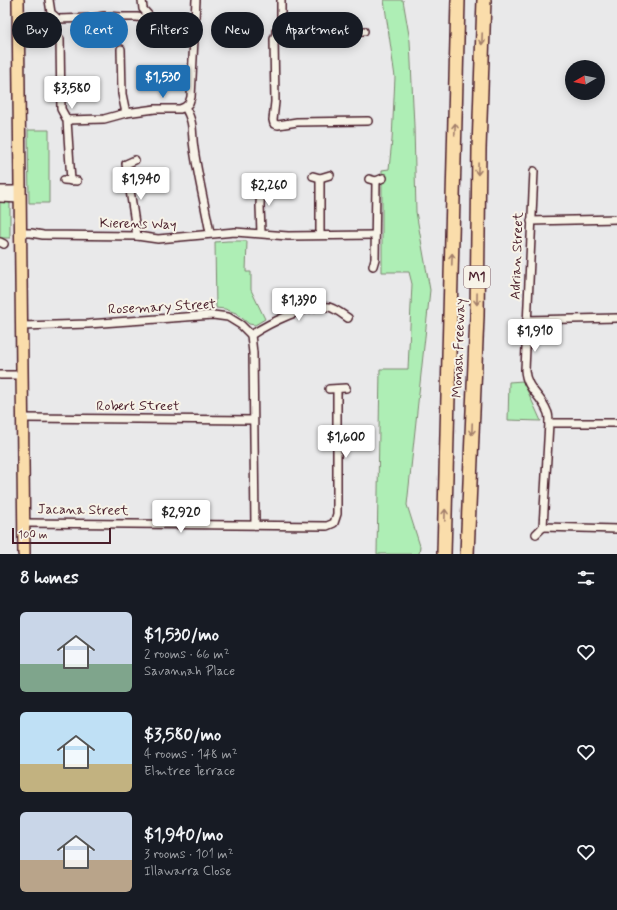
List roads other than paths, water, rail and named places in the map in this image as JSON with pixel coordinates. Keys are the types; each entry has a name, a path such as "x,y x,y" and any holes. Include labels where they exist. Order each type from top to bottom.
{"highway":[{"name":"Monash Freeway","path":"444,554 458,0"},
{"name":"Monash Freeway","path":"467,554 477,316 479,149 484,0"}],"main road":[{"path":"18,0 24,554"}],"street":[{"path":"49,0 51,13 58,19 93,18 104,16 136,17"},
{"path":"142,0 145,12"},
{"path":"195,12 196,0"},
{"path":"281,0 281,12"},
{"path":"59,48 61,109 68,120 70,181"},
{"path":"68,120 104,119 126,113 155,109 180,109 185,107 189,103 191,97 193,48"},
{"path":"274,48 274,124 278,125 297,122 368,121"},
{"path":"121,49 122,94 126,113"},
{"path":"185,107 192,124 194,148 210,233"},
{"path":"135,160 126,164 137,236"},
{"name":"Adrian Street","path":"534,171 527,320 526,378 529,385 548,411 549,423 544,527"},
{"path":"320,235 317,177 330,175"},
{"path":"373,266 375,259 376,179"},
{"path":"261,233 257,180 271,180"},
{"path":"0,191 20,194"},
{"path":"0,198 20,194"},
{"path":"531,221 617,219"},
{"name":"Kierens Way","path":"20,235 31,238 43,235 137,236 158,239 182,238 210,233 235,232 288,236 375,235"},
{"path":"255,525 253,420 254,353 251,335 293,314 316,308 329,307 348,318"},
{"name":"Rosemary Street","path":"22,326 88,324 213,315 228,317 241,325 251,335"},
{"path":"527,320 617,318"},
{"path":"0,375 22,375"},
{"path":"329,389 346,388"},
{"name":"Jacana Street","path":"24,522 327,526 334,523 337,514 337,389"},
{"name":"Robert Street","path":"23,418 253,420"},
{"path":"549,423 617,423"},
{"path":"536,534 544,527 617,529"}]}
